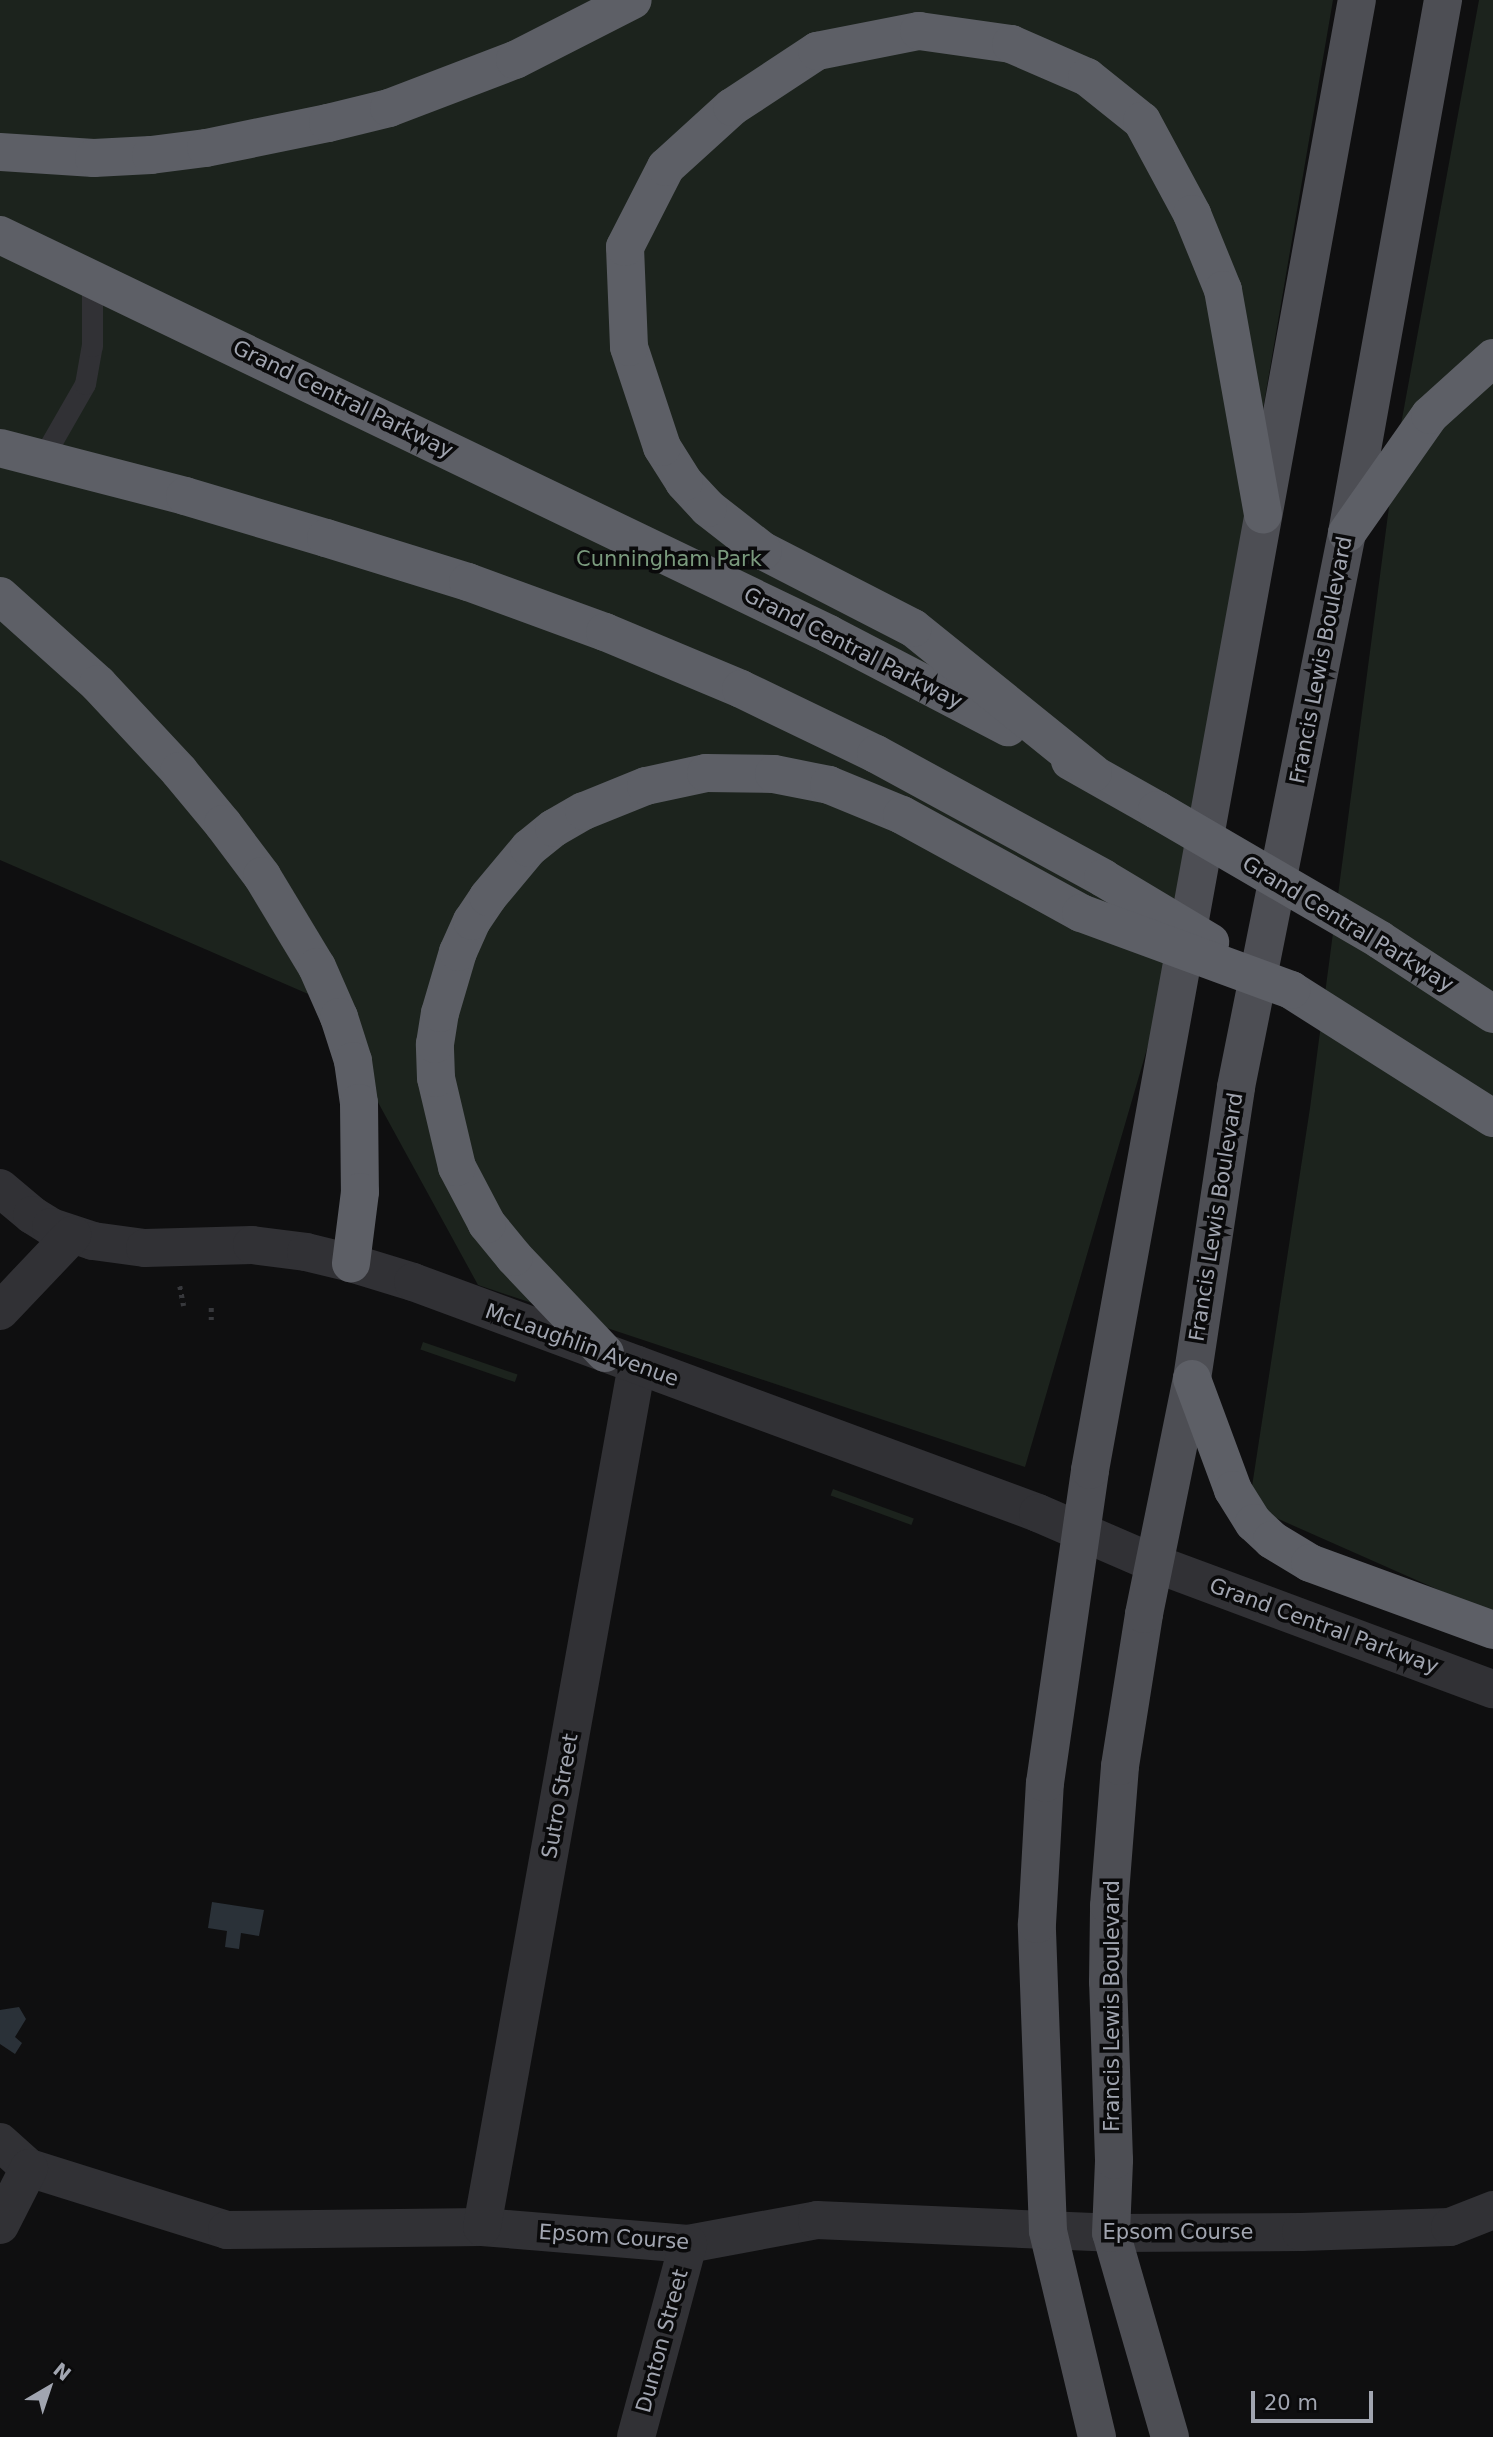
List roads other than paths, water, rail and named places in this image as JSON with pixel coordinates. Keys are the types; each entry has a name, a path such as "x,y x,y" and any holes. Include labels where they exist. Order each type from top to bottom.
{"highway":[{"path":"0,152 93,158 151,155 206,148 328,123 389,108 490,71 582,29 633,0"},
{"path":"1093,774 913,628 763,551 708,508 684,482 662,447 629,347 625,247 666,167 732,107 817,51 919,32 1011,44 1087,77 1142,121 1192,214 1223,290 1263,514"},
{"name":"Grand Central Parkway","path":"0,235 829,634 1157,810 1380,940 1493,1014"},
{"path":"0,247 92,278"},
{"path":"1347,533 1430,415 1493,358"},
{"path":"0,449 185,496 468,582 605,632 741,690 876,754 1103,878 1348,1024 1493,1118"},
{"path":"0,596 98,684 197,792 262,876 317,967 350,1050 359,1103 360,1192 351,1264"},
{"path":"621,1359 513,1257 487,1224 457,1167 441,1111 436,1078 435,1044 440,1013 458,953 472,921 488,897 529,848 554,828 584,811 646,786 706,773 735,771 774,774 828,785 902,815 1081,913 1291,990"},
{"path":"1380,940 1493,983"},
{"path":"1192,1379 1233,1490 1254,1523 1272,1540 1310,1563 1493,1630"}],"main road":[{"path":"1097,2437 1048,2231 1037,1924 1045,1783 1081,1532 1357,0"},
{"name":"Francis Lewis Boulevard","path":"1170,2437 1111,2234 1114,2160 1108,1982 1113,1841 1127,1714 1192,1379 1236,1087 1347,533 1443,0"}],"street":[{"name":"McLaughlin Avenue","path":"0,1188 32,1215 72,1235 145,1248 228,1245 280,1248 413,1282 1025,1508 1156,1564"},
{"path":"0,1311 72,1235"},
{"name":"Sutro Street","path":"482,2227 621,1359"},
{"name":"Grand Central Parkway","path":"1156,1564 1493,1689"},
{"name":"Epsom Course","path":"0,2142 29,2168 227,2230 482,2227 688,2245 817,2220 1111,2234 1450,2227 1493,2210"},
{"path":"0,2225 29,2168"},
{"name":"Dunton Street","path":"636,2437 688,2245"}],"lane":[{"path":"42,459 85,384 92,346 92,278"}],"park label":[{"name":"Cunningham Park","path":"669,559"}]}
